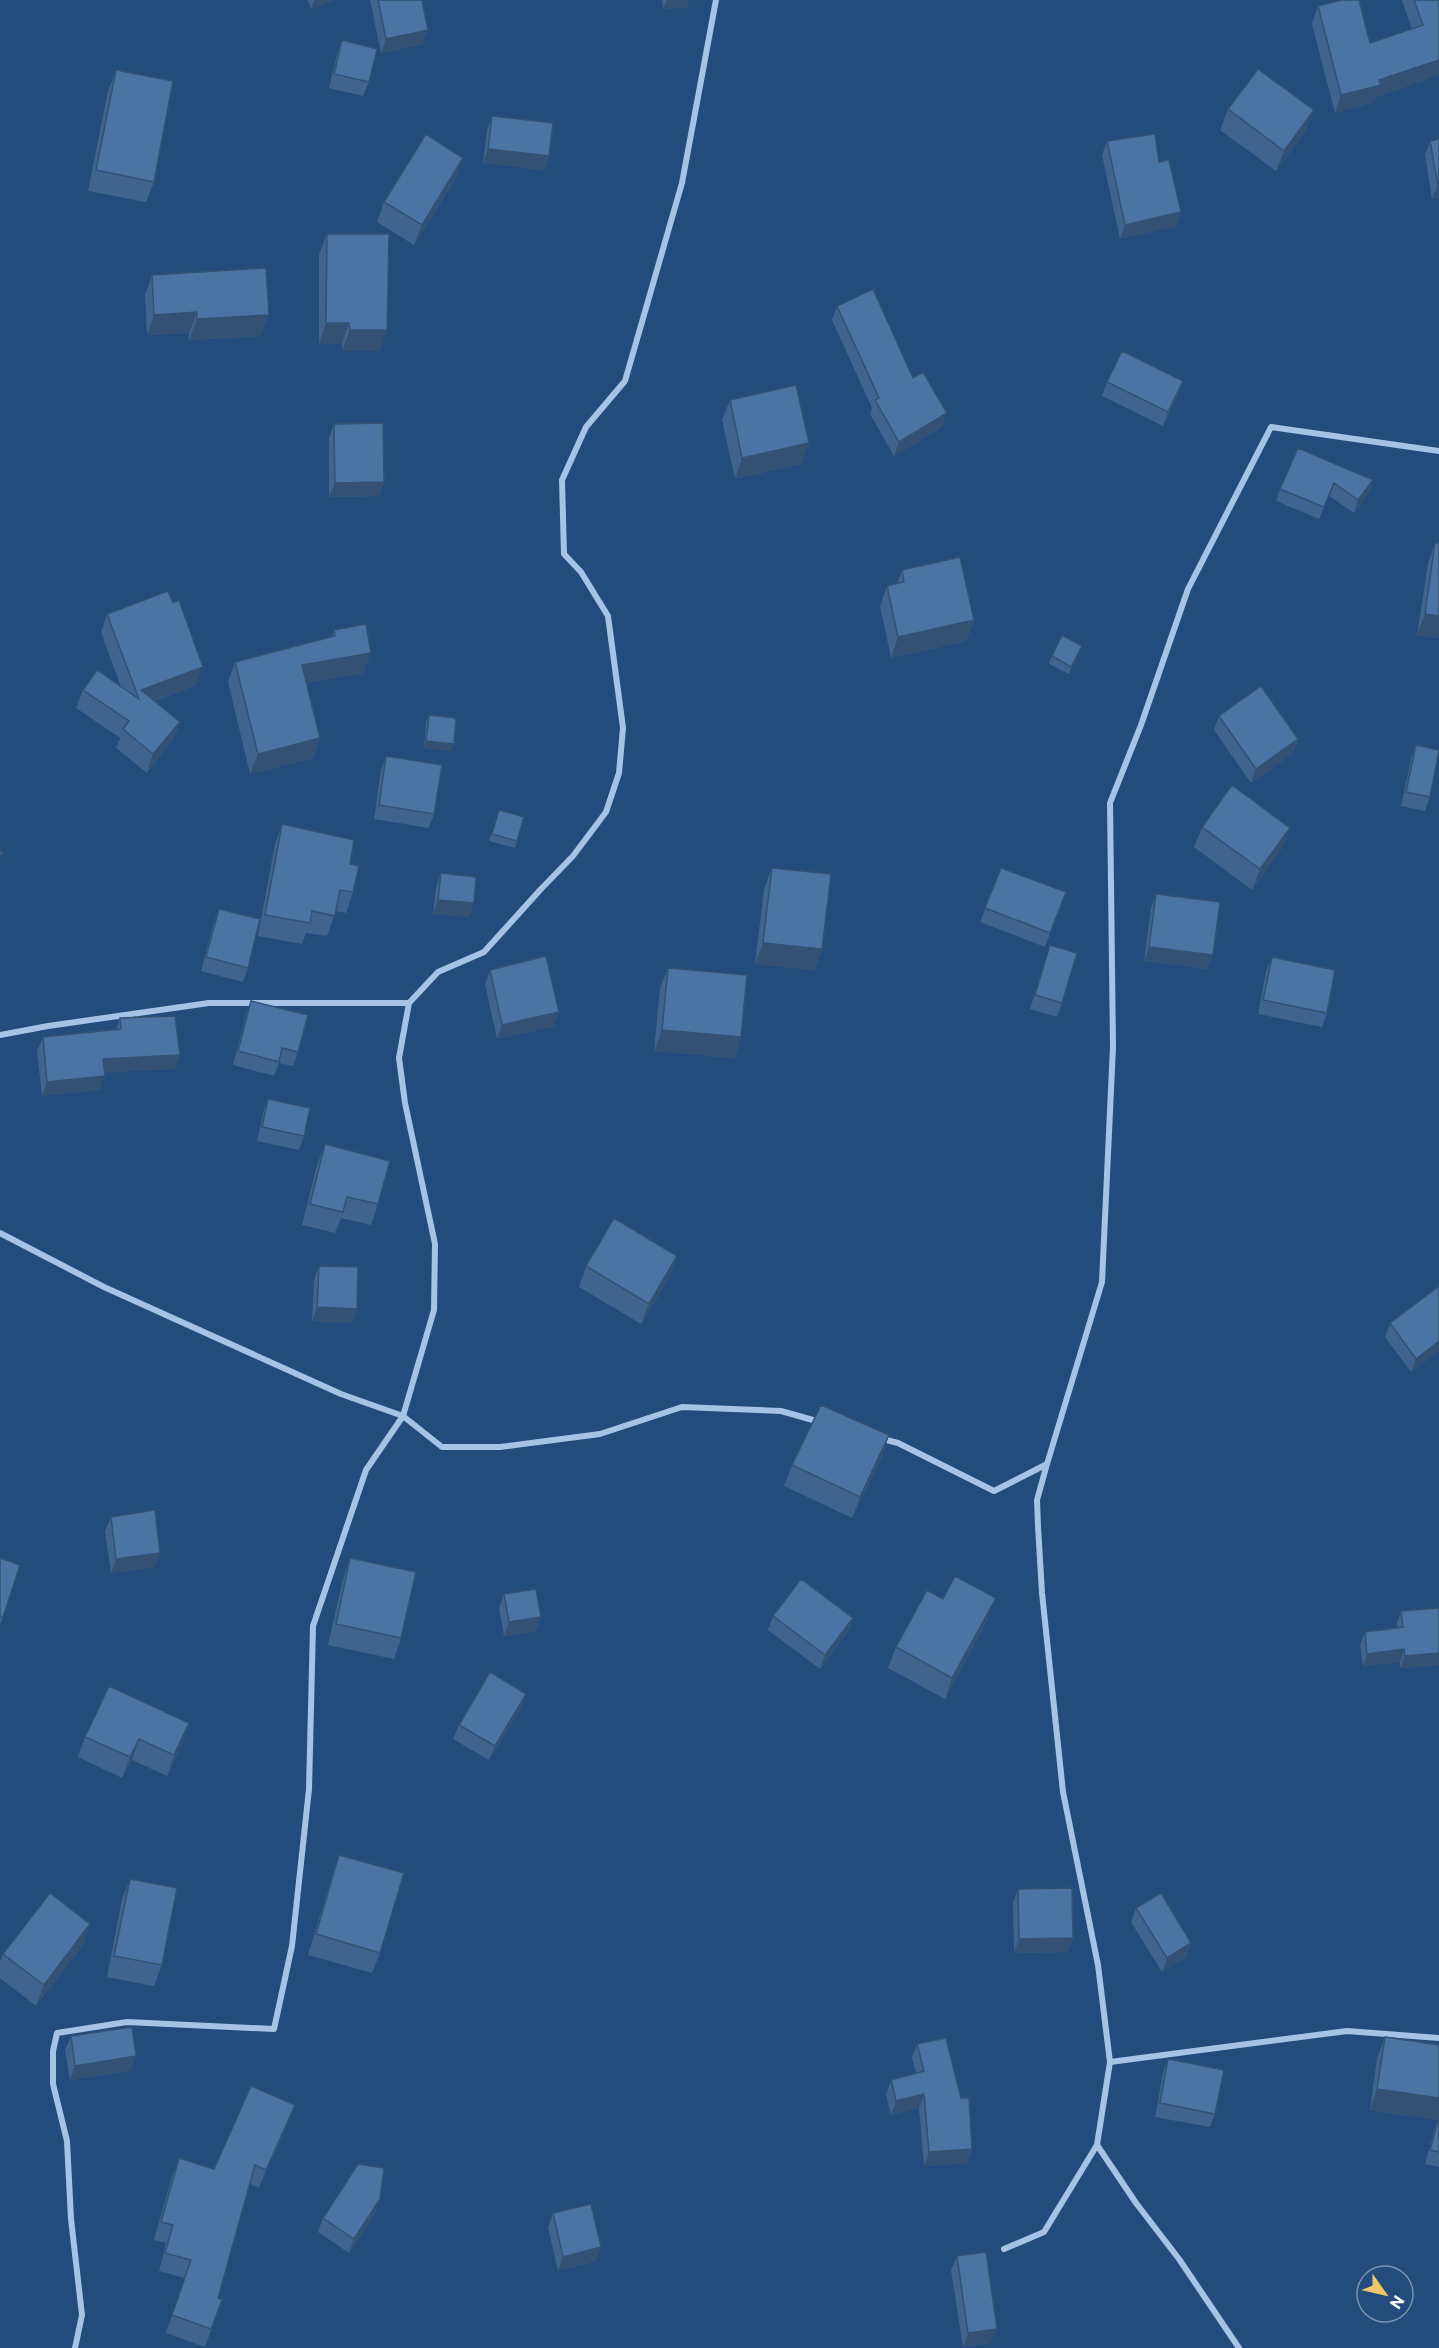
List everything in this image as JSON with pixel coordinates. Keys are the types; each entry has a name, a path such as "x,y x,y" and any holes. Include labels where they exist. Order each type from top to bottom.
{"street":[{"path":"75,2348 82,2315 71,2219 68,2141 53,2084 53,2051 57,2033 127,2022 274,2029 292,1946 309,1789 314,1626 366,1470 403,1416 434,1310 435,1244 405,1103 399,1058 409,1004 438,972 484,952 573,856 606,812 619,773 622,728 608,616 581,572 564,554 562,480 586,427 625,381 682,183 716,0"},
{"path":"1004,2249 1044,2232 1097,2145 1110,2062 1098,1965 1063,1792 1042,1593 1038,1500 1102,1282 1113,1047 1110,803 1141,725 1188,589 1271,427 1439,451"},
{"path":"0,1035 209,1003 409,1004"},
{"path":"0,1233 104,1287 341,1394 403,1416 442,1447 500,1448 600,1434 682,1407 781,1411 824,1423"},
{"path":"876,1437 898,1443 994,1491 1047,1464"},
{"path":"1110,2062 1347,2031 1439,2038"},
{"path":"1097,2145 1136,2204 1179,2259 1239,2348"}],"building":[{"path":"378,0 422,0 428,30 386,39"},
{"path":"1342,0 1359,0 1370,43 1423,25 1414,0 1439,0 1439,60 1379,80 1381,85 1341,95 1318,6"},
{"path":"342,40 377,49 369,82 334,74"},
{"path":"1258,69 1314,110 1284,151 1228,109"},
{"path":"116,70 173,81 154,182 96,170"},
{"path":"492,116 553,123 549,156 488,149"},
{"path":"426,134 463,158 422,225 384,202"},
{"path":"1155,134 1159,162 1169,160 1181,212 1125,225 1107,141"},
{"path":"1439,139 1439,185 1438,185 1430,141"},
{"path":"327,234 389,234 387,330 350,330 349,323 326,323"},
{"path":"266,268 269,315 197,319 197,312 154,315 152,275"},
{"path":"873,289 913,378 923,372 947,413 899,442 875,400 879,398 837,306"},
{"path":"1122,351 1183,381 1168,412 1107,382"},
{"path":"796,385 809,443 742,458 730,400"},
{"path":"383,423 384,482 335,483 334,424"},
{"path":"1298,448 1373,480 1358,500 1334,483 1324,507 1280,489"},
{"path":"1435,543 1439,543 1439,616 1425,614"},
{"path":"960,557 974,620 898,637 887,586 904,582 902,570"},
{"path":"168,591 173,603 179,600 203,667 141,690 180,722 153,754 123,729 129,721 83,690 97,670 139,699 107,614"},
{"path":"366,624 371,653 302,665 320,738 258,754 235,662 335,636 334,630"},
{"path":"1062,635 1082,646 1071,667 1052,656"},
{"path":"1261,686 1298,739 1256,769 1219,716"},
{"path":"429,715 456,718 454,744 426,741"},
{"path":"1416,745 1439,750 1430,797 1406,792"},
{"path":"386,756 442,765 434,814 379,805"},
{"path":"1232,785 1290,828 1260,869 1202,827"},
{"path":"499,810 524,817 517,841 492,834"},
{"path":"282,824 354,840 350,864 359,866 353,892 340,890 335,916 312,911 310,923 265,915"},
{"path":"772,868 831,874 822,949 763,943"},
{"path":"1001,868 1066,892 1050,933 985,908"},
{"path":"441,873 476,877 474,903 438,900"},
{"path":"1156,894 1220,902 1213,955 1149,947"},
{"path":"219,909 260,919 248,968 206,957"},
{"path":"1050,945 1077,953 1062,1003 1035,995"},
{"path":"546,956 559,1012 502,1025 490,970"},
{"path":"1272,957 1335,970 1327,1013 1263,1000"},
{"path":"668,968 747,975 741,1037 662,1030"},
{"path":"251,1001 308,1015 298,1052 282,1048 279,1062 238,1051"},
{"path":"175,1016 180,1055 103,1059 105,1076 47,1082 43,1037 121,1029 120,1018"},
{"path":"268,1099 310,1108 304,1136 262,1127"},
{"path":"325,1144 390,1161 378,1204 347,1197 343,1212 310,1204"},
{"path":"614,1218 677,1256 649,1304 586,1266"},
{"path":"319,1266 358,1267 357,1309 317,1307"},
{"path":"1439,1286 1439,1341 1416,1359 1390,1323"},
{"path":"821,1405 889,1435 860,1497 792,1465"},
{"path":"155,1510 160,1553 116,1559 111,1517"},
{"path":"0,1558 20,1565 3,1617 0,1616"},
{"path":"350,1558 416,1572 401,1638 336,1624"},
{"path":"955,1576 996,1598 952,1678 896,1647 927,1590 943,1599"},
{"path":"801,1579 853,1618 825,1655 773,1616"},
{"path":"536,1589 541,1617 509,1622 504,1594"},
{"path":"1439,1608 1439,1653 1405,1656 1404,1649 1367,1654 1365,1632 1403,1627 1401,1611"},
{"path":"490,1672 526,1694 495,1746 459,1725"},
{"path":"109,1686 189,1723 174,1755 139,1739 130,1757 85,1737"},
{"path":"339,1855 404,1873 380,1953 316,1934"},
{"path":"130,1879 177,1888 162,1965 114,1956"},
{"path":"1072,1888 1073,1938 1019,1939 1018,1889"},
{"path":"50,1893 90,1924 44,1985 3,1954"},
{"path":"1161,1893 1191,1943 1167,1958 1136,1908"},
{"path":"132,2027 136,2056 75,2066 71,2036"},
{"path":"1385,2037 1439,2045 1439,2098 1377,2089"},
{"path":"946,2038 961,2098 969,2098 972,2149 929,2152 924,2094 896,2101 891,2080 924,2071 917,2044"},
{"path":"1168,2059 1224,2070 1215,2114 1160,2103"},
{"path":"251,2086 295,2105 266,2170 255,2165 218,2298 222,2300 211,2329 172,2315 191,2260 165,2253 173,2225 161,2222 179,2158 214,2169"},
{"path":"1439,2116 1439,2152 1430,2150"},
{"path":"358,2164 384,2168 380,2199 354,2239 323,2218"},
{"path":"591,2204 601,2247 563,2257 553,2213"},
{"path":"986,2252 997,2329 968,2333 957,2256"}]}
